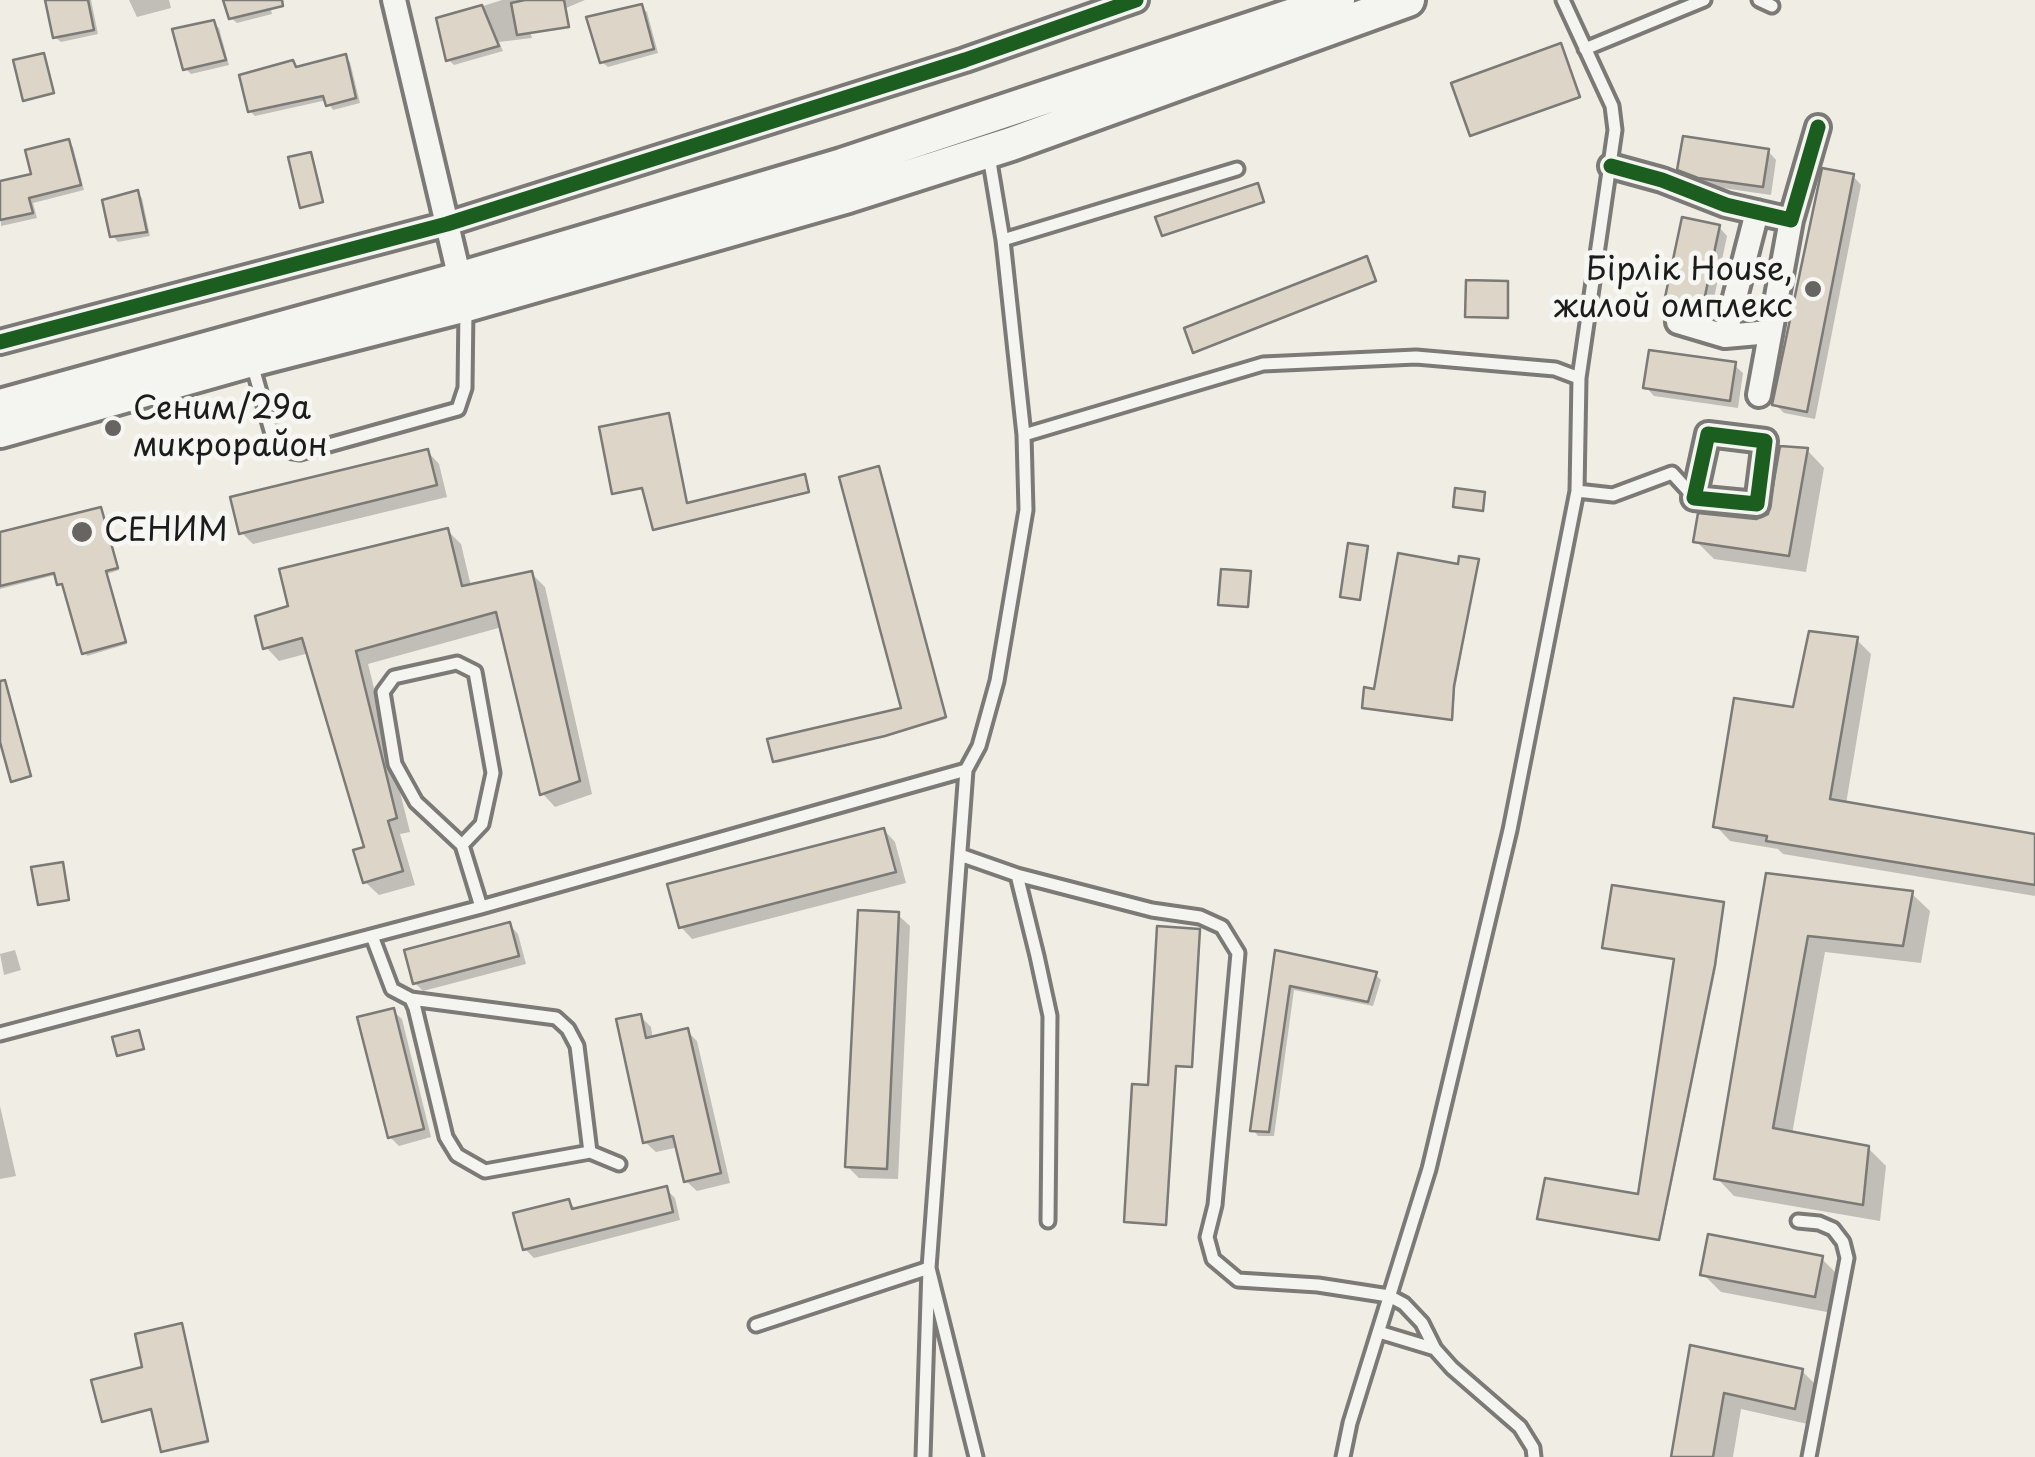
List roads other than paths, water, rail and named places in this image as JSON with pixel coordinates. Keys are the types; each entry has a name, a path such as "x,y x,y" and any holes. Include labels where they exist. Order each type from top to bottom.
{"main road":[{"path":"0,406 848,196 984,136 1338,0"},
{"path":"984,136 1404,1"},
{"path":"0,431 251,360 463,292"}],"street":[{"path":"394,0 463,292"},
{"path":"0,342 447,224 946,66 1136,0"},
{"path":"1758,395 1791,220 1818,128"},
{"path":"1611,166 1662,180 1726,205 1791,220"},
{"path":"1725,336 1758,212"},
{"path":"1678,322 1725,336 1770,332"}],"lane":[{"path":"1343,1457 1430,1168 1483,951 1577,491 1578,378 1615,130 1612,106 1562,0"},
{"path":"1585,49 1704,0"},
{"path":"1759,0 1772,6"},
{"path":"923,1457 929,1268 966,770 979,746 997,682 1026,510 1024,435 1003,240 984,136"},
{"path":"1003,240 1237,170"},
{"path":"251,360 274,440 282,450 300,453 458,409 465,388 463,292"},
{"path":"1024,435 1262,364 1416,357 1555,370 1578,378"},
{"path":"1577,491 1613,496 1672,474 1694,498"},
{"path":"462,845 482,824 493,774 475,672 456,663 394,677 383,692 395,764 416,802 462,845 482,908"},
{"path":"0,1034 482,908 966,770"},
{"path":"960,855 1017,876 1152,910 1200,917 1222,927 1238,953 1215,1205 1207,1237 1213,1259 1238,1280 1318,1285 1389,1296 1413,1311 1435,1349 1520,1427 1534,1457"},
{"path":"1017,876 1050,1016 1048,1222"},
{"path":"372,936 392,989 411,998 556,1018 568,1029 577,1046 590,1152"},
{"path":"411,998 446,1137 457,1155 485,1171 590,1152 619,1164"},
{"path":"1798,1221 1834,1229 1847,1258 1809,1457"},
{"path":"756,1324 929,1268"},
{"path":"929,1268 976,1457"},
{"path":"1378,1332 1435,1349"}],"place":[{"name":"Бірлік House, жилой омплекс","path":"1813,289"},
{"name":"Сеним/29а микрорайон","path":"113,428"},
{"name":"СЕНИМ","path":"82,532"}]}
